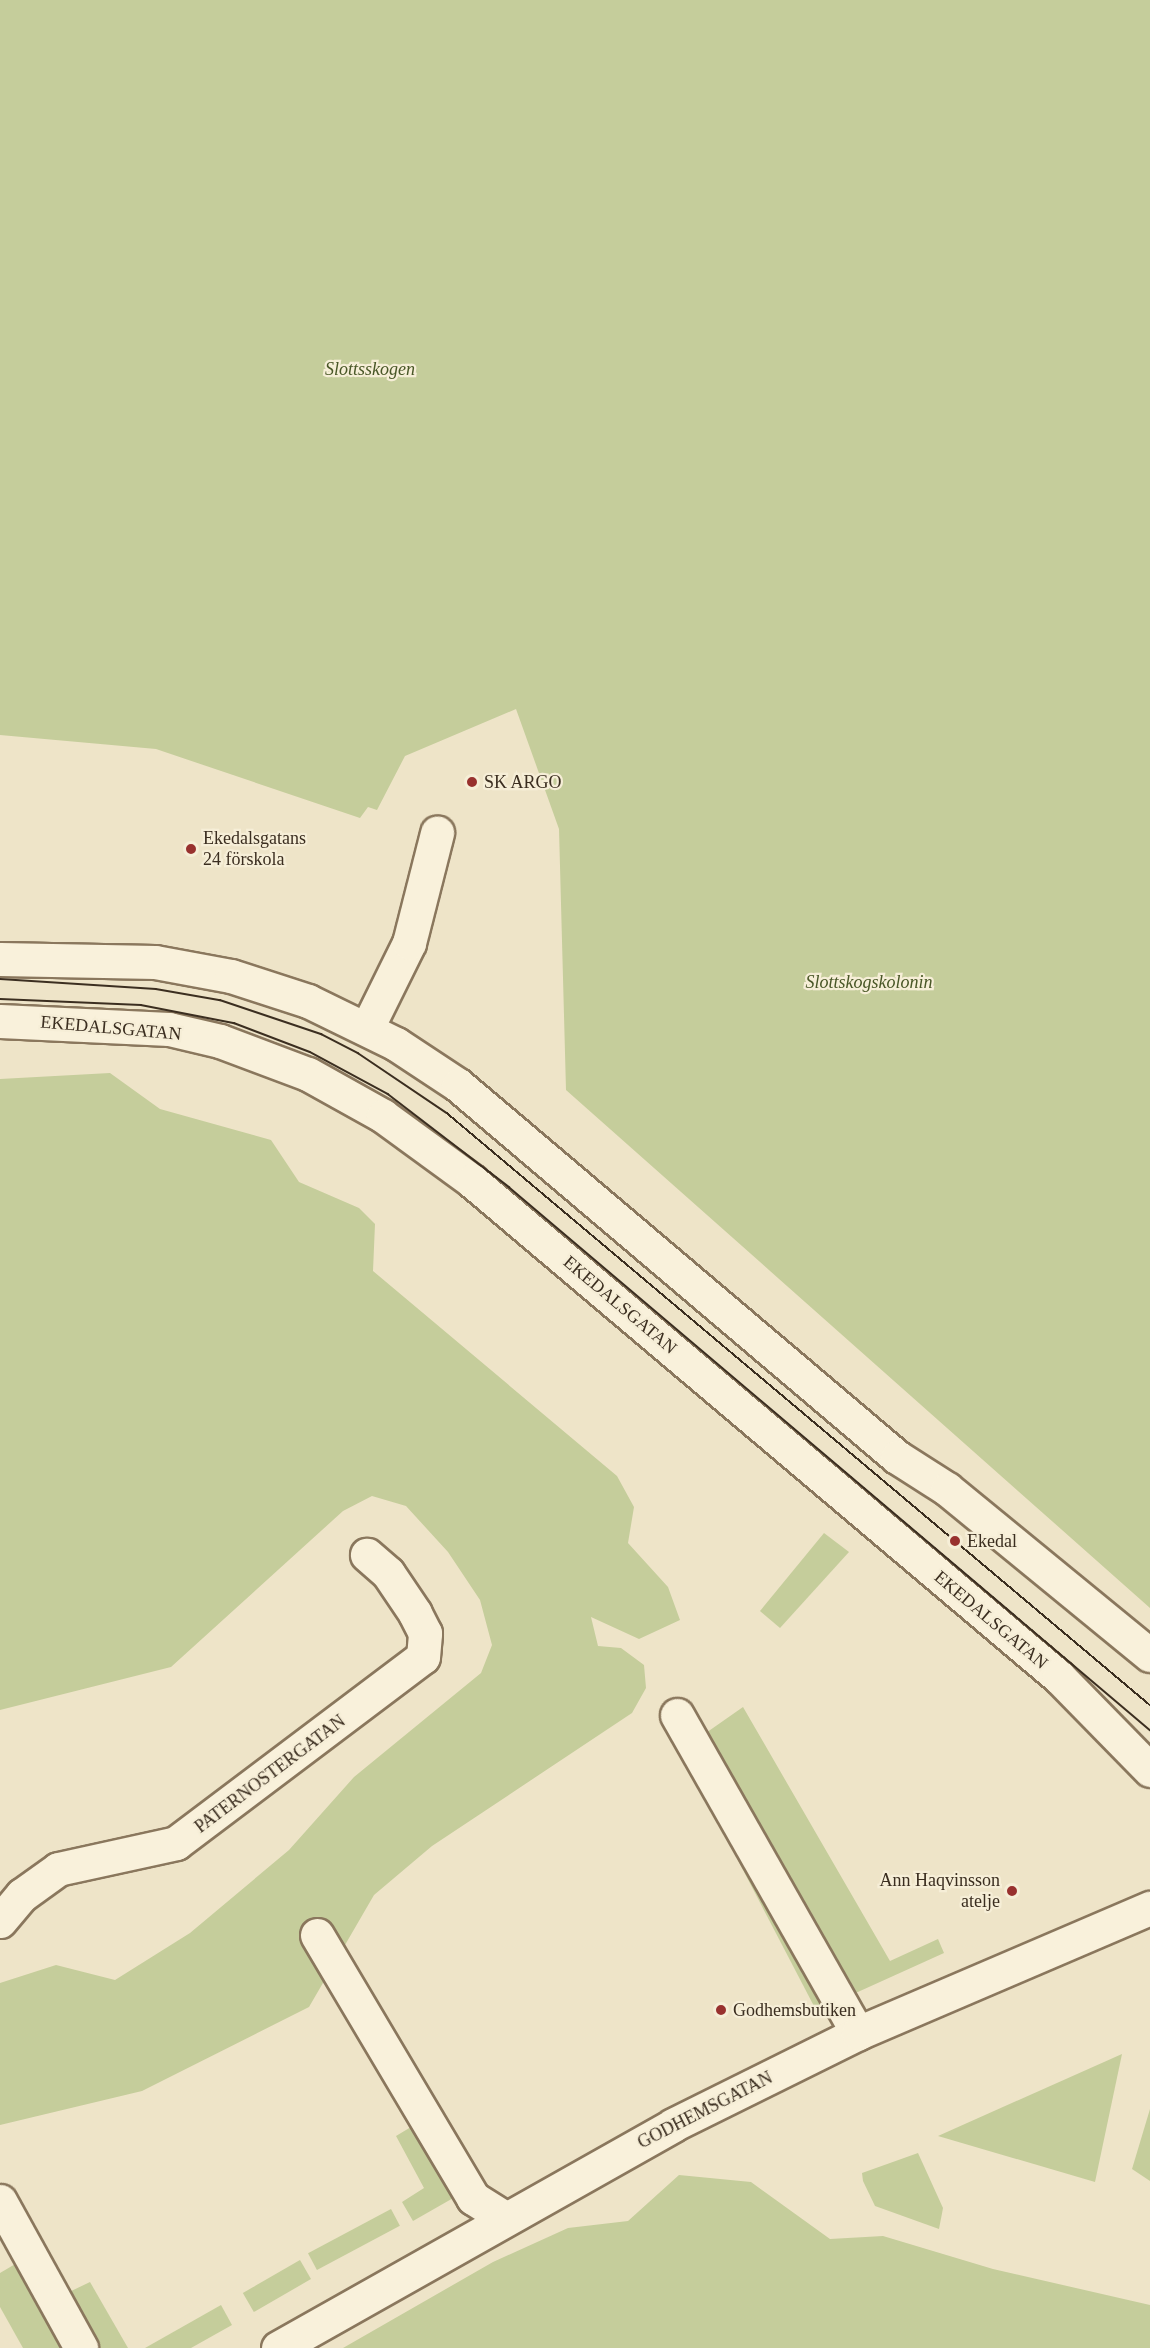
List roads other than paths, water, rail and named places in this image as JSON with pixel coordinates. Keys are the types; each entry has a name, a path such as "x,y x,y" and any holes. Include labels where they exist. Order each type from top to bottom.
{"street":[{"path":"367,1028 412,936 437,833"},
{"path":"0,959 154,962 231,976 308,1001 367,1028 458,1085 897,1457 947,1489 1150,1655"},
{"name":"EKEDALSGATAN","path":"0,1021 146,1027 220,1041 308,1074 383,1116 472,1181 1059,1677 1150,1770"},
{"name":"PATERNOSTERGATAN","path":"0,1921 22,1895 58,1869 176,1843 423,1657 426,1639 415,1613 388,1573 367,1555"},
{"path":"677,1715 858,2033"},
{"name":"GODHEMSGATAN","path":"278,2348 673,2125 858,2033 1150,1908"},
{"path":"317,1935 473,2198 505,2218"},
{"path":"0,2201 81,2348"}],"tram line":[{"path":"0,979 156,989 220,1000 321,1034 358,1053 447,1113 1150,1705"},
{"path":"0,999 141,1005 234,1023 310,1052 388,1094 509,1187 1150,1730"}],"place":[{"name":"SK ARGO","path":"472,782"},
{"name":"Ekedalsgatans 24 förskola","path":"191,849"},
{"name":"Ekedal","path":"955,1541"},
{"name":"Ann Haqvinsson atelje","path":"1012,1891"},
{"name":"Godhemsbutiken","path":"721,2010"}],"park label":[{"name":"Slottsskogen","path":"370,369"},
{"name":"Slottskogskolonin","path":"869,982"}]}
